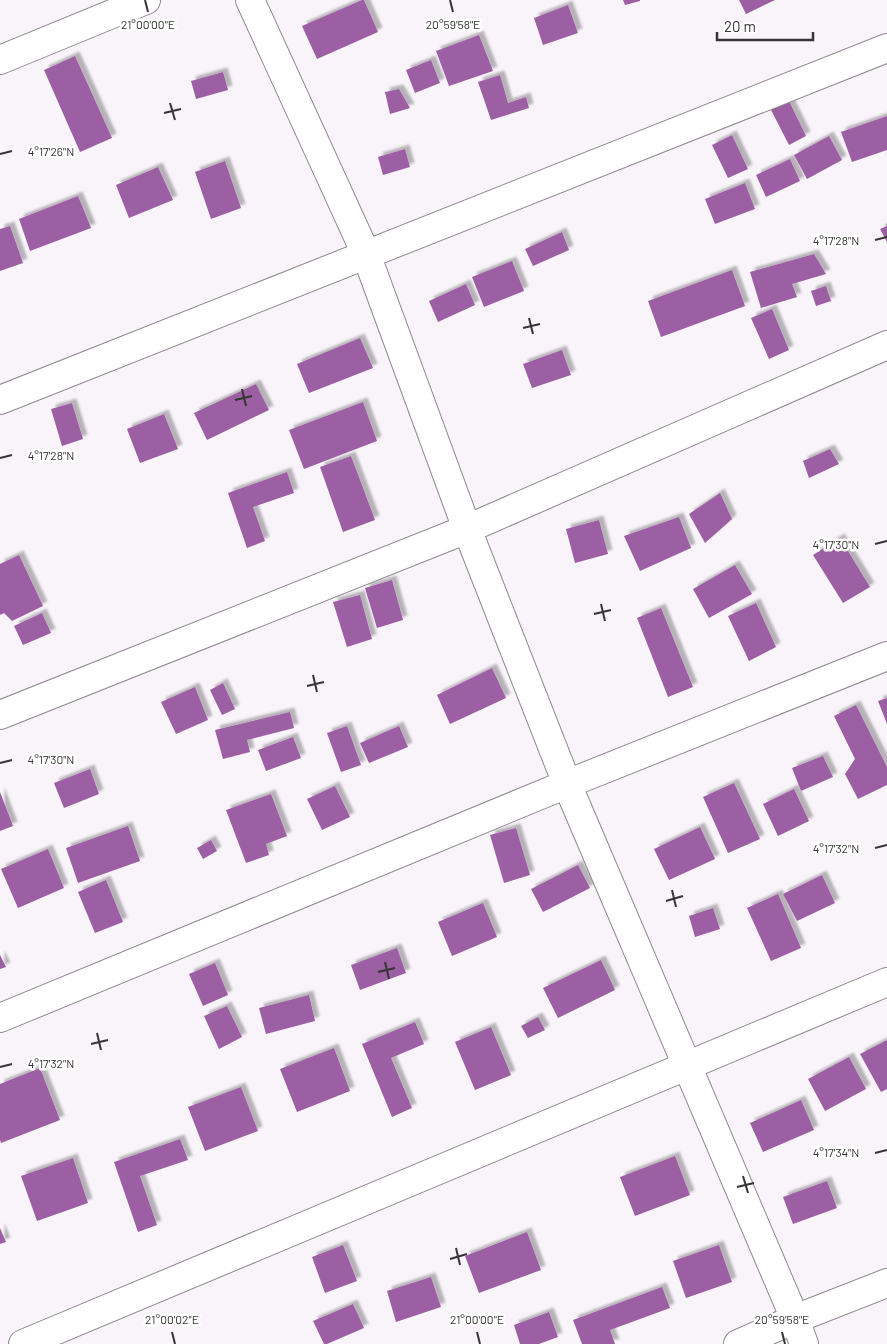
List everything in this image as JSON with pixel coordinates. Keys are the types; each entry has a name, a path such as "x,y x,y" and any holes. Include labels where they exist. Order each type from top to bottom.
{"street":[{"path":"0,60 146,0"},
{"path":"250,0 366,254 467,529 567,784 804,1344"},
{"path":"0,400 887,48"},
{"path":"0,715 467,529 887,345"},
{"path":"0,1018 567,784 887,656"},
{"path":"23,1344 887,982"},
{"path":"738,1344 795,1319 887,1283"}],"building":[{"path":"364,0 378,32 317,59 302,26"},
{"path":"623,0 640,0 640,1 625,5"},
{"path":"739,0 775,0 746,14"},
{"path":"568,5 578,33 543,45 534,18"},
{"path":"479,35 493,71 449,86 436,51"},
{"path":"75,56 112,138 80,152 44,70"},
{"path":"431,60 440,83 415,93 406,70"},
{"path":"223,72 228,90 196,99 191,81"},
{"path":"500,75 508,103 526,97 529,108 491,120 478,82"},
{"path":"399,89 410,108 390,114 385,92"},
{"path":"788,99 806,136 789,145 770,108"},
{"path":"887,116 887,150 852,162 841,132"},
{"path":"732,135 748,169 728,178 712,145"},
{"path":"829,136 842,160 807,179 794,155"},
{"path":"405,149 410,167 383,175 378,157"},
{"path":"790,159 800,181 766,197 756,175"},
{"path":"225,161 241,208 211,219 195,172"},
{"path":"158,167 173,200 129,218 116,185"},
{"path":"745,183 755,209 715,224 705,199"},
{"path":"78,196 91,228 30,251 19,219"},
{"path":"10,226 23,263 0,271 0,229"},
{"path":"887,226 887,242 880,229"},
{"path":"562,232 569,250 533,266 525,249"},
{"path":"814,254 826,274 792,284 797,297 761,308 750,272"},
{"path":"512,261 524,291 484,307 472,277"},
{"path":"732,270 745,306 661,337 648,301"},
{"path":"466,284 475,305 438,322 429,301"},
{"path":"826,286 831,301 816,306 811,291"},
{"path":"772,309 789,350 769,359 751,318"},
{"path":"360,338 373,368 309,393 297,364"},
{"path":"562,350 571,375 532,388 523,364"},
{"path":"256,384 269,410 207,440 194,413"},
{"path":"363,402 377,441 304,469 289,430"},
{"path":"72,403 83,439 62,446 51,409"},
{"path":"164,414 178,449 140,463 127,429"},
{"path":"830,449 839,464 809,478 803,461"},
{"path":"351,456 375,520 343,532 320,467"},
{"path":"287,472 294,493 253,507 265,541 247,548 228,493"},
{"path":"720,493 732,519 705,543 689,514"},
{"path":"679,517 691,548 640,571 624,536"},
{"path":"599,520 608,554 575,563 566,529"},
{"path":"840,538 870,587 843,603 813,555"},
{"path":"19,555 43,606 12,621 4,613 0,615 0,564"},
{"path":"735,565 752,594 709,618 693,589"},
{"path":"392,580 403,620 377,628 365,588"},
{"path":"360,595 372,639 347,647 333,602"},
{"path":"756,603 776,647 749,661 728,616"},
{"path":"661,608 693,687 668,697 637,618"},
{"path":"42,613 51,633 23,645 14,626"},
{"path":"492,668 506,698 450,724 437,695"},
{"path":"223,683 235,709 222,715 210,690"},
{"path":"195,687 208,720 176,734 161,702"},
{"path":"887,698 887,724 878,701"},
{"path":"856,705 887,767 887,785 858,799 845,774 855,759 834,716"},
{"path":"290,712 294,728 247,740 250,752 223,759 215,730"},
{"path":"347,726 361,765 341,772 327,733"},
{"path":"399,726 408,747 369,763 360,743"},
{"path":"293,737 301,758 266,771 258,750"},
{"path":"823,756 833,777 801,791 792,768"},
{"path":"90,769 99,794 64,808 54,783"},
{"path":"734,783 760,839 728,853 703,797"},
{"path":"335,786 350,817 322,830 307,799"},
{"path":"794,789 809,821 778,836 763,804"},
{"path":"0,792 13,826 0,831"},
{"path":"271,794 287,836 266,844 269,855 246,863 226,810"},
{"path":"128,826 140,861 78,883 66,848"},
{"path":"700,827 715,859 669,880 654,849"},
{"path":"516,828 530,875 504,883 490,835"},
{"path":"211,840 217,851 203,859 197,848"},
{"path":"48,849 64,888 18,908 1,869"},
{"path":"578,865 590,888 543,912 531,889"},
{"path":"822,875 835,903 797,921 783,894"},
{"path":"106,880 123,922 95,933 78,892"},
{"path":"778,894 801,948 771,961 747,908"},
{"path":"483,903 497,937 452,956 438,922"},
{"path":"713,908 720,929 695,937 689,916"},
{"path":"397,948 406,973 360,990 351,965"},
{"path":"0,955 6,967 0,969"},
{"path":"601,960 615,990 558,1018 543,988"},
{"path":"215,963 228,995 203,1006 189,974"},
{"path":"309,995 315,1021 266,1034 259,1008"},
{"path":"227,1006 242,1037 219,1049 204,1016"},
{"path":"538,1017 545,1030 528,1038 521,1026"},
{"path":"415,1022 424,1044 391,1058 412,1108 392,1117 362,1044"},
{"path":"491,1027 511,1075 475,1090 455,1042"},
{"path":"887,1040 887,1089 881,1092 860,1054"},
{"path":"334,1048 350,1091 297,1112 280,1069"},
{"path":"849,1057 866,1089 825,1111 808,1079"},
{"path":"40,1068 60,1120 1,1143 0,1084"},
{"path":"241,1087 258,1131 205,1151 188,1107"},
{"path":"801,1100 814,1130 763,1152 750,1123"},
{"path":"180,1139 188,1160 140,1176 157,1225 138,1232 114,1162"},
{"path":"675,1156 690,1195 635,1216 620,1177"},
{"path":"73,1158 88,1203 37,1221 21,1176"},
{"path":"827,1181 837,1208 793,1224 783,1197"},
{"path":"0,1228 6,1242 0,1244"},
{"path":"527,1232 541,1270 479,1293 465,1256"},
{"path":"343,1245 357,1281 325,1293 312,1257"},
{"path":"719,1245 732,1282 686,1298 673,1261"},
{"path":"431,1277 441,1307 396,1322 387,1291"},
{"path":"662,1287 670,1308 610,1330 615,1344 582,1344 573,1320"},
{"path":"353,1304 364,1328 324,1344 313,1321"},
{"path":"549,1312 558,1337 539,1344 520,1344 514,1325"}]}
